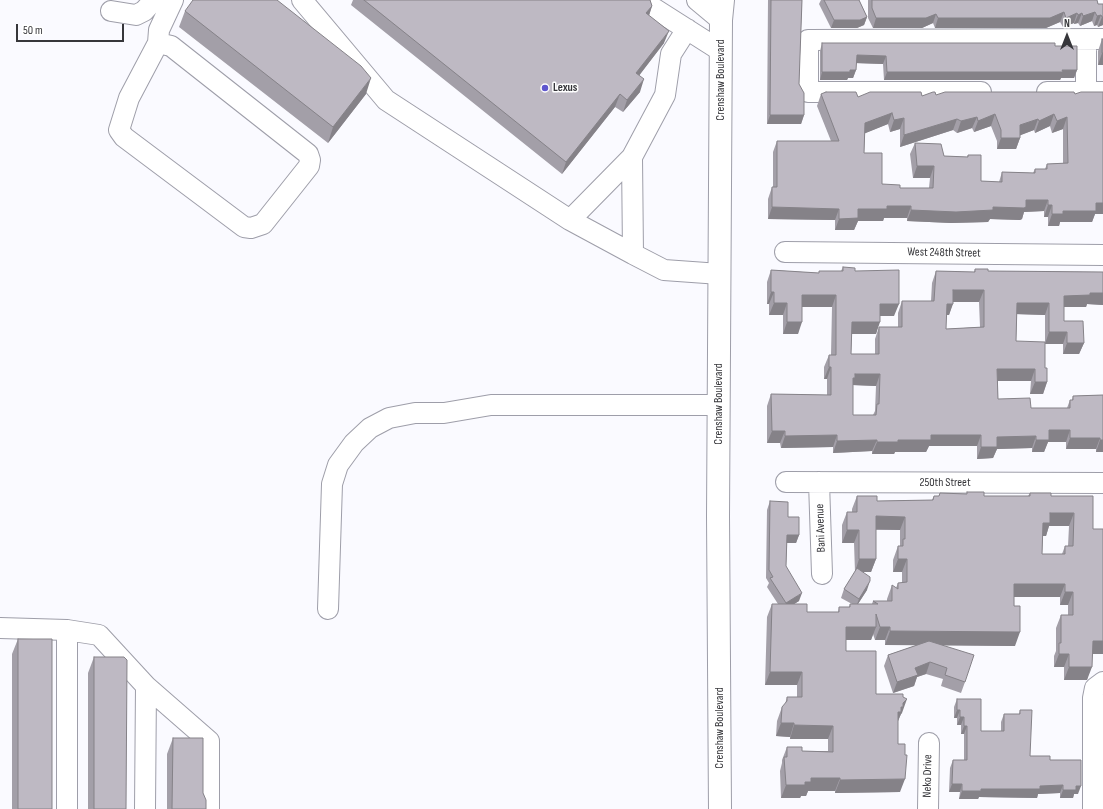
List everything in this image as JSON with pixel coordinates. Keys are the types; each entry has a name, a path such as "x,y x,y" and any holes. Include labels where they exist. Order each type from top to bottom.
{"main road":[{"name":"Crenshaw Boulevard","path":"720,809 718,524 722,10"}],"street":[{"path":"111,11 136,15 144,11 154,0"},
{"path":"158,44 171,46 308,154 310,160 309,166 263,224 251,228 244,227 124,137 119,130 129,98 158,44 159,30 174,0"},
{"path":"302,0 386,100 570,220 633,254 664,270 720,274"},
{"path":"697,0 722,10"},
{"path":"655,9 721,51"},
{"path":"570,220 632,157 665,95 670,54 687,29"},
{"path":"998,92 808,92 808,40 1095,39 1094,92 1030,92"},
{"path":"632,157 633,254"},
{"name":"West 248th Street","path":"785,252 1103,255"},
{"path":"328,609 332,484 338,465 354,443 365,433 389,418 415,413 444,413 491,405 719,406"},
{"name":"250th Street","path":"786,482 1103,483"},
{"name":"Bani Avenue","path":"819,482 822,574"},
{"path":"0,628 67,630 99,635 146,686 209,741 209,809"},
{"path":"67,630 67,809"},
{"path":"1093,809 1093,698 1095,688 1103,682"},
{"path":"145,809 146,686"},
{"name":"Neko Drive","path":"928,809 929,743"}],"building":[{"path":"193,0 277,0 361,66 371,78 333,127 185,11"},
{"name":"Lexus","path":"364,0 650,0 652,6 646,13 669,31 636,73 644,79 627,100 620,94 566,162"},
{"path":"771,0 802,0 799,84 804,93 804,115 770,115"},
{"path":"824,0 859,0 867,17 860,20 834,20"},
{"path":"872,0 1097,0 1098,4 1103,4 1103,17 1101,15 1097,16 1095,12 1083,16 1082,13 1078,15 1077,13 1066,18 1064,12 1050,18 938,18 936,14 926,18 876,18 872,8"},
{"path":"1103,39 1103,53 1102,53"},
{"path":"822,43 1055,43 1055,46 1077,46 1077,70 1062,70 1063,72 887,72 886,56 857,55 856,70 850,70 850,72 822,72"},
{"path":"826,92 856,92 858,97 870,92 921,92 922,96 933,92 935,92 936,95 945,92 1074,92 1075,94 1081,92 1103,92 1103,203 1096,203 1096,211 1063,211 1063,214 1052,214 1052,205 1048,205 1048,200 1026,200 1026,207 1024,208 993,207 993,210 956,212 911,210 911,206 887,206 887,209 858,209 858,218 839,219 839,209 772,207 772,187 777,187 777,141 839,141 821,94","holes":["892,113 894,120 904,118 904,135 957,119 961,121 977,117 978,121 995,114 1001,130 1001,138 1020,138 1020,125 1038,119 1039,121 1054,114 1057,121 1067,117 1068,163 1047,164 1047,169 1035,169 1035,173 1002,172 1002,182 981,181 981,155 968,155 968,157 944,156 941,144 915,143 917,166 934,166 933,188 900,188 900,185 882,184 882,153 864,153 865,123"]},
{"path":"843,267 855,268 855,271 899,270 899,304 880,304 880,322 852,322 851,354 879,354 879,327 902,327 902,301 934,301 936,271 975,272 975,269 988,269 988,271 1103,272 1103,293 1064,296 1064,321 1083,321 1084,343 1067,343 1067,332 1049,332 1049,303 1017,303 1016,341 1045,342 1045,368 1047,368 1047,382 1035,382 1035,369 997,369 998,399 1030,398 1031,408 1070,408 1070,400 1073,400 1073,396 1103,395 1103,440 1100,440 1100,438 1070,438 1070,430 1049,430 1049,440 1036,440 1036,436 997,437 997,447 981,447 981,435 931,435 931,440 898,440 898,442 877,442 877,440 837,441 837,435 785,436 785,431 772,431 771,394 831,395 831,367 829,367 829,355 836,355 836,295 802,295 802,322 787,322 787,303 774,303 774,292 771,292 771,270 819,273 819,271 843,271","holes":["953,290 984,290 984,327 946,329 947,304 953,304","855,374 880,374 879,404 877,404 876,415 853,415 853,378 855,378"]},
{"path":"967,492 984,492 984,496 1030,496 1030,493 1051,493 1051,496 1093,496 1093,529 1103,529 1103,641 1093,641 1092,667 1069,667 1069,654 1059,654 1059,643 1061,643 1061,615 1073,615 1073,592 1065,592 1065,584 1014,584 1014,606 1020,606 1020,632 890,631 890,627 880,627 876,614 876,627 846,627 846,651 876,651 876,694 903,694 903,697 907,699 903,703 903,707 901,707 901,712 898,712 898,744 905,744 905,755 907,755 905,779 840,780 840,778 811,778 811,782 805,782 805,785 786,785 784,757 787,757 787,747 802,747 802,751 833,752 833,726 794,725 794,723 781,723 782,707 787,701 787,697 802,697 802,672 770,672 772,604 807,604 807,612 839,612 839,607 850,607 850,604 878,604 873,601 892,601 892,585 898,589 898,583 907,582 907,559 898,559 898,546 903,546 903,539 905,539 905,517 876,516 876,559 859,559 859,530 847,530 847,512 857,512 857,496 877,496 877,501 933,500 934,496 939,496 940,493 967,494","holes":["1050,513 1074,513 1073,546 1065,546 1065,554 1042,554 1043,523 1050,523"]},
{"path":"770,501 788,502 788,517 799,517 799,535 787,535 786,566 802,593 786,603 770,578 773,577 769,570"},
{"path":"857,568 870,577 870,581 859,599 844,589"},
{"path":"18,639 52,639 52,809 18,809"},
{"path":"929,641 974,655 965,682 945,675 947,668 930,662 915,668 918,675 897,682 888,655"},
{"path":"94,657 124,657 127,660 126,809 94,809"},
{"path":"957,699 981,699 981,731 1004,731 1004,714 1020,714 1020,710 1032,710 1030,756 1050,756 1050,760 1081,760 1081,786 1076,786 1076,790 1063,790 1063,785 1040,786 1040,789 981,789 981,791 962,791 962,784 952,784 953,760 967,760 967,726 964,726 964,717 960,717 960,710 957,710"},
{"path":"173,738 203,738 203,793 206,800 206,809 172,809"}],"place":[{"name":"Lexus","path":"545,88"}]}
